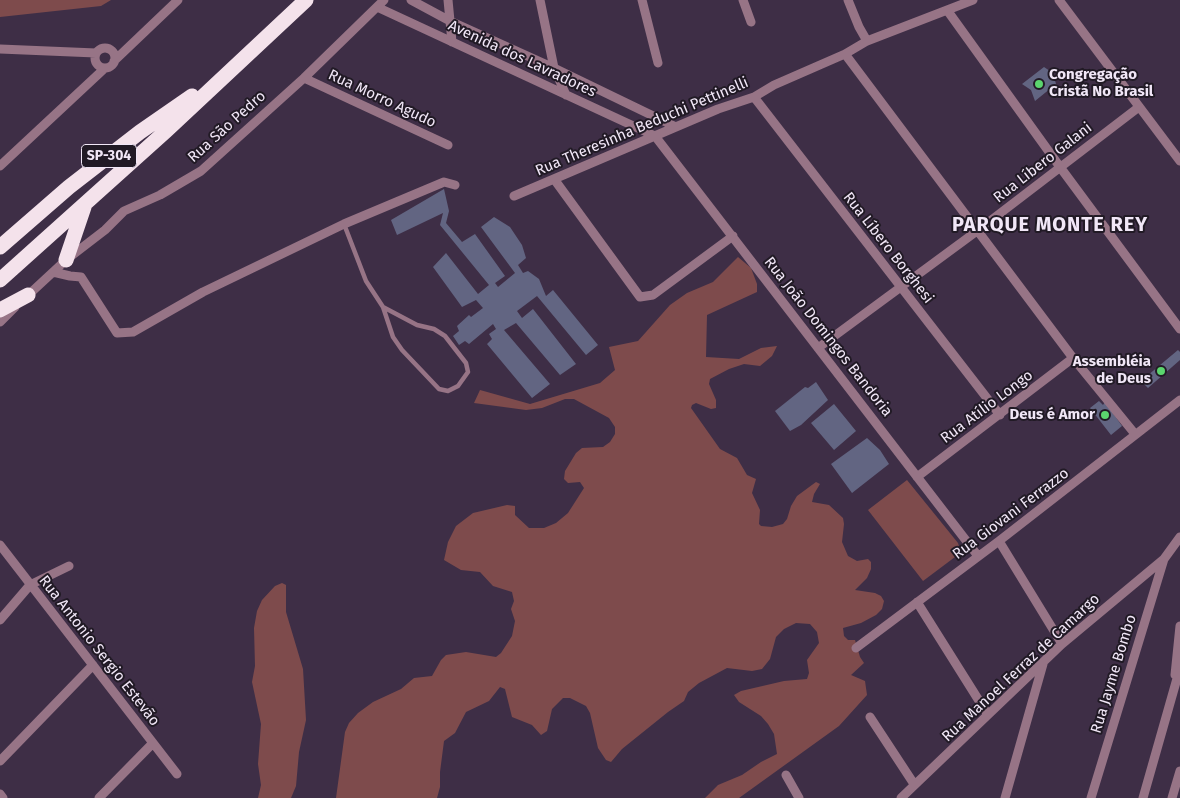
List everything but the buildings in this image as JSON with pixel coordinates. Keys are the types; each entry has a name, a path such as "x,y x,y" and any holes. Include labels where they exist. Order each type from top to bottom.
{"highway":[{"name":"SP-304","path":"0,280 226,76 306,0"},
{"name":"SP-304","path":"0,247 69,187 123,144 191,97 226,76"},
{"path":"66,260 84,205"},
{"path":"0,310 28,295"}],"street":[{"path":"0,166 105,68 112,65 178,0"},
{"name":"Rua São Pedro","path":"0,322 66,260 105,230 124,211 160,195 201,171 304,78 384,0"},
{"name":"Avenida dos Lavradores","path":"410,0 450,21 554,68 676,127"},
{"path":"448,0 452,42"},
{"path":"540,0 554,68 566,95"},
{"path":"642,0 658,64"},
{"path":"743,0 751,22"},
{"path":"848,0 867,41"},
{"name":"Rua Theresinha Beduchi Pettinelli","path":"514,196 718,109 754,97 774,85 845,54 867,41 973,0"},
{"path":"1059,0 1180,161"},
{"name":"Avenida dos Lavradores","path":"377,7 655,136"},
{"path":"947,10 1180,329"},
{"path":"0,49 96,53 103,48 109,48 115,55 114,61"},
{"path":"96,53 95,62 105,68"},
{"path":"845,54 1074,358 1136,434"},
{"name":"Rua Morro Agudo","path":"304,78 448,144"},
{"name":"Rua Líbero Borghesi","path":"754,97 1000,415"},
{"name":"Rua Líbero Galani","path":"818,348 977,231 1139,107"},
{"name":"Rua João Domingos Bandoria","path":"655,136 978,556"},
{"path":"554,179 640,297 653,295 733,236"},
{"path":"53,272 70,276 81,276 117,333 133,332 203,292 344,224 444,182 456,184"},
{"name":"Rua Atílio Longo","path":"918,477 1074,358"},
{"name":"Rua Giovani Ferrazzo","path":"856,648 999,541 1180,400"},
{"name":"Rua Manoel Ferraz de Camargo","path":"901,798 1062,644 1164,559 1180,537"},
{"path":"999,541 1062,644"},
{"name":"Rua Antonio Sergio Estevão","path":"0,545 177,774"},
{"name":"Rua Jayme Bombo","path":"1091,798 1164,559"},
{"path":"0,620 30,586 69,566"},
{"path":"917,602 988,715"},
{"path":"1174,688 1180,626"},
{"path":"1005,798 1044,663"},
{"path":"0,761 93,665"},
{"path":"1143,798 1180,668"},
{"path":"870,717 914,784"},
{"path":"99,798 153,743"},
{"path":"1172,798 1180,772"},
{"path":"786,775 799,798"},
{"path":"0,794 3,798"}],"lane":[{"path":"344,224 366,281 383,307 393,337 402,350 439,389 448,391 458,386 468,372 466,363 445,336 434,329 417,325 383,307"}],"shaded area":[{"path":"0,0 111,0 101,6 0,17"},
{"path":"738,257 751,268 757,284 757,292 707,315 706,357 739,359 761,348 777,346 772,356 760,366 744,364 710,379 709,384 716,400 716,408 711,409 696,403 691,408 720,449 737,458 747,475 756,479 752,493 760,510 759,524 761,526 772,527 783,524 797,496 816,482 820,484 812,502 829,505 843,518 842,542 848,556 857,561 868,559 871,562 871,569 867,578 855,590 875,593 881,596 884,601 882,609 876,615 861,623 843,628 844,636 848,640 855,640 860,657 864,663 851,675 865,681 867,695 839,726 739,798 705,798 718,785 742,775 777,754 774,734 768,724 761,716 739,702 734,695 741,691 784,681 807,679 809,673 807,660 819,643 817,632 810,624 796,623 784,629 776,637 770,659 762,669 752,671 727,668 699,683 688,692 684,701 622,749 611,762 606,760 598,748 590,713 586,706 570,698 563,698 552,709 547,731 541,735 532,725 512,717 505,689 500,687 489,701 466,712 455,733 444,741 440,787 437,798 336,798 345,732 349,723 358,713 373,702 401,689 414,678 432,676 446,655 466,652 496,657 501,653 512,636 515,621 511,609 514,601 512,592 493,586 480,572 461,570 444,560 448,542 456,526 473,513 507,505 515,506 515,515 529,528 544,528 556,523 568,513 584,488 580,482 568,483 564,479 565,471 576,453 582,448 603,447 610,442 615,434 615,427 609,418 574,399 565,399 542,408 526,410 474,403 480,390 530,404 600,383 615,370 609,347 638,341 670,305 687,293 713,282"},
{"path":"907,480 958,543 960,550 959,554 923,581 868,510"},
{"path":"282,583 286,585 286,612 303,669 306,720 299,752 296,786 291,798 258,798 261,785 258,764 261,724 252,682 255,666 254,628 257,611 262,600 275,586"}],"place":[{"name":"Congregação Cristã No Brasil","path":"1039,84"},
{"name":"Assembléia de Deus","path":"1161,371"},
{"name":"Deus é Amor","path":"1105,415"}],"district":[{"name":"PARQUE MONTE REY","path":"1050,225"}]}
